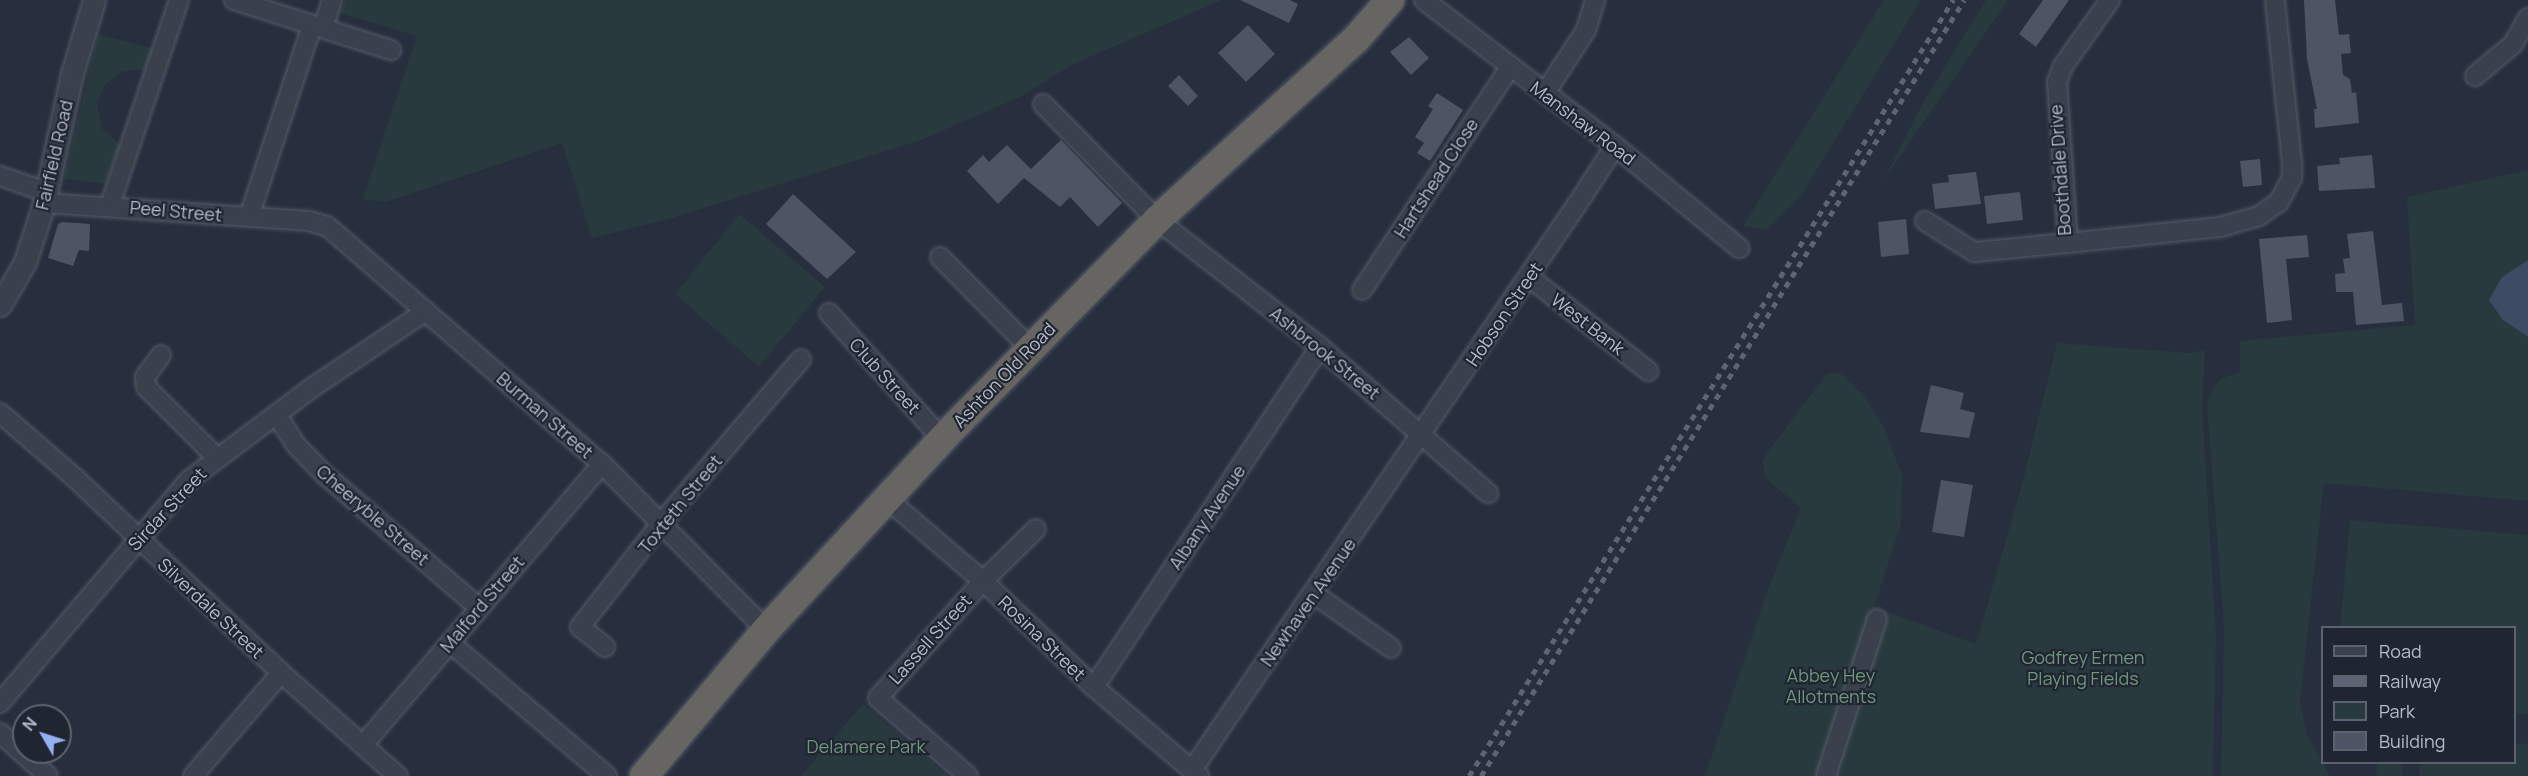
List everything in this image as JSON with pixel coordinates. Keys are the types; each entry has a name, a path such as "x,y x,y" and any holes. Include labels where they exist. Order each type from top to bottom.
{"highway":[{"name":"Ashton Old Road","path":"644,776 766,630 942,439 1157,220 1356,39 1390,0"}],"street":[{"name":"Fairfield Road","path":"0,305 25,262 45,197 72,74 94,0"},
{"path":"110,205 179,0"},
{"path":"234,0 254,3 317,27 391,50"},
{"path":"249,217 317,27 332,0"},
{"name":"Manshaw Road","path":"1424,0 1615,146 1739,248"},
{"path":"1545,93 1587,30 1596,0"},
{"name":"Boothdale Drive","path":"1925,221 1974,252 2068,243 2057,82 2063,66 2110,0"},
{"path":"2068,243 2203,230 2259,216 2279,202 2287,190 2292,163 2275,0"},
{"path":"2475,76 2513,44 2528,18"},
{"name":"Hartshead Close","path":"1362,290 1510,67"},
{"name":"Ashbrook Street","path":"1043,104 1157,220 1320,347 1424,434 1488,494"},
{"name":"Hobson Street","path":"1424,434 1615,146"},
{"name":"Peel Street","path":"0,176 45,197 110,205 309,221"},
{"name":"Burman Street","path":"309,221 327,226 602,464 662,522 766,630"},
{"path":"940,257 1030,348"},
{"name":"West Bank","path":"1529,277 1648,370"},
{"name":"Sirdar Street","path":"0,703 189,480 276,414 426,311"},
{"name":"Club Street","path":"829,314 942,439"},
{"name":"Albany Avenue","path":"1094,687 1320,347"},
{"path":"161,355 145,377 146,387 217,458"},
{"name":"Toxteth Street","path":"605,646 580,627 662,522 801,359"},
{"name":"Silverdale Street","path":"0,413 138,538 280,673 398,776"},
{"name":"Cheeryble Street","path":"276,414 296,446 324,474 479,608"},
{"name":"Newhaven Avenue","path":"1196,773 1314,594 1424,434"},
{"name":"Malford Street","path":"363,745 602,464"},
{"name":"Rosina Street","path":"886,498 983,581 1094,687 1196,773"},
{"name":"Lassell Street","path":"968,776 878,698 983,581 1036,529"},
{"path":"1314,594 1391,648"},
{"path":"1826,776 1877,619"},
{"path":"450,643 607,776"},
{"path":"193,776 280,673"},
{"path":"0,733 48,776"}],"green space":[{"path":"345,0 1222,0 1071,65 1020,97 921,140 672,218 592,238 562,143 386,202 363,199 417,36 340,13"},
{"path":"1884,0 1921,0 1802,194 1767,230 1743,226"},
{"path":"1986,0 2008,0 1883,181 1924,101"},
{"path":"98,34 154,49 146,69 122,71 105,84 97,103 102,129 120,145 105,184 64,179"},
{"path":"2528,170 2528,260 2502,277 2503,320 2528,337 2528,501 2324,483 2300,701 2307,735 2321,764 2323,764 2330,776 2221,776 2224,627 2207,406 2213,387 2223,378 2240,372 2240,341 2415,325 2407,197"},
{"path":"739,214 825,287 759,367 675,294"},
{"path":"2057,343 2189,353 2205,350 2202,406 2216,636 2213,776 1705,776 1767,592 1801,508 1766,478 1762,460 1827,374 1840,373 1865,397 1883,426 1902,475 1901,524 1874,607 1976,644 2023,481"},
{"path":"2350,520 2528,535 2528,714 2516,713 2516,626 2340,626"},
{"name":"Delamere Park","path":"863,704 948,776 801,776"},
{"path":"2516,743 2528,744 2528,776 2419,776 2420,764 2516,764"},
{"path":"2377,764 2403,764 2402,776 2376,776"}],"water":[{"path":"2528,260 2528,337 2503,320 2489,300 2502,277"}],"building":[{"path":"1240,0 1290,0 1298,4 1289,23"},
{"path":"2043,0 2069,0 2036,47 2019,34"},
{"path":"2304,0 2335,0 2339,35 2349,34 2351,53 2341,54 2343,75 2350,79 2352,93 2356,92 2359,123 2315,128 2314,109 2317,109 2307,59"},
{"path":"1248,25 1275,54 1246,82 1218,53"},
{"path":"1409,37 1429,58 1411,75 1390,52"},
{"path":"1179,75 1198,96 1188,106 1168,86"},
{"path":"1437,93 1463,110 1430,161 1417,153 1424,143 1415,137 1433,109 1428,106"},
{"path":"1061,140 1122,203 1098,227 1070,197 1060,207 1024,178 998,204 967,171 983,155 989,162 1007,145 1031,169"},
{"path":"2372,155 2375,188 2319,191 2317,166 2340,164 2339,158"},
{"path":"2260,159 2262,185 2243,187 2240,161"},
{"path":"1976,172 1981,204 1935,209 1932,184 1949,182 1948,175"},
{"path":"2020,192 2023,220 1987,224 1984,196"},
{"path":"793,194 856,252 827,279 766,224"},
{"path":"1906,219 1909,254 1881,257 1878,222"},
{"path":"62,222 90,224 89,251 79,250 73,266 48,258 58,224"},
{"path":"2373,231 2382,305 2402,303 2404,321 2356,325 2353,292 2336,292 2335,274 2345,273 2343,259 2350,258 2347,234"},
{"path":"2307,235 2309,257 2286,259 2292,320 2267,323 2259,239"},
{"path":"1931,385 1964,393 1960,409 1975,413 1969,438 1920,432"},
{"path":"1941,480 1973,485 1964,537 1932,532"}],"railway":[{"path":"1469,776 1953,0"},
{"path":"1481,776 1964,0"}],"park label":[{"name":"Godfrey Ermen Playing Fields","path":"2083,668"},
{"name":"Abbey Hey Allotments","path":"1831,686"}]}
